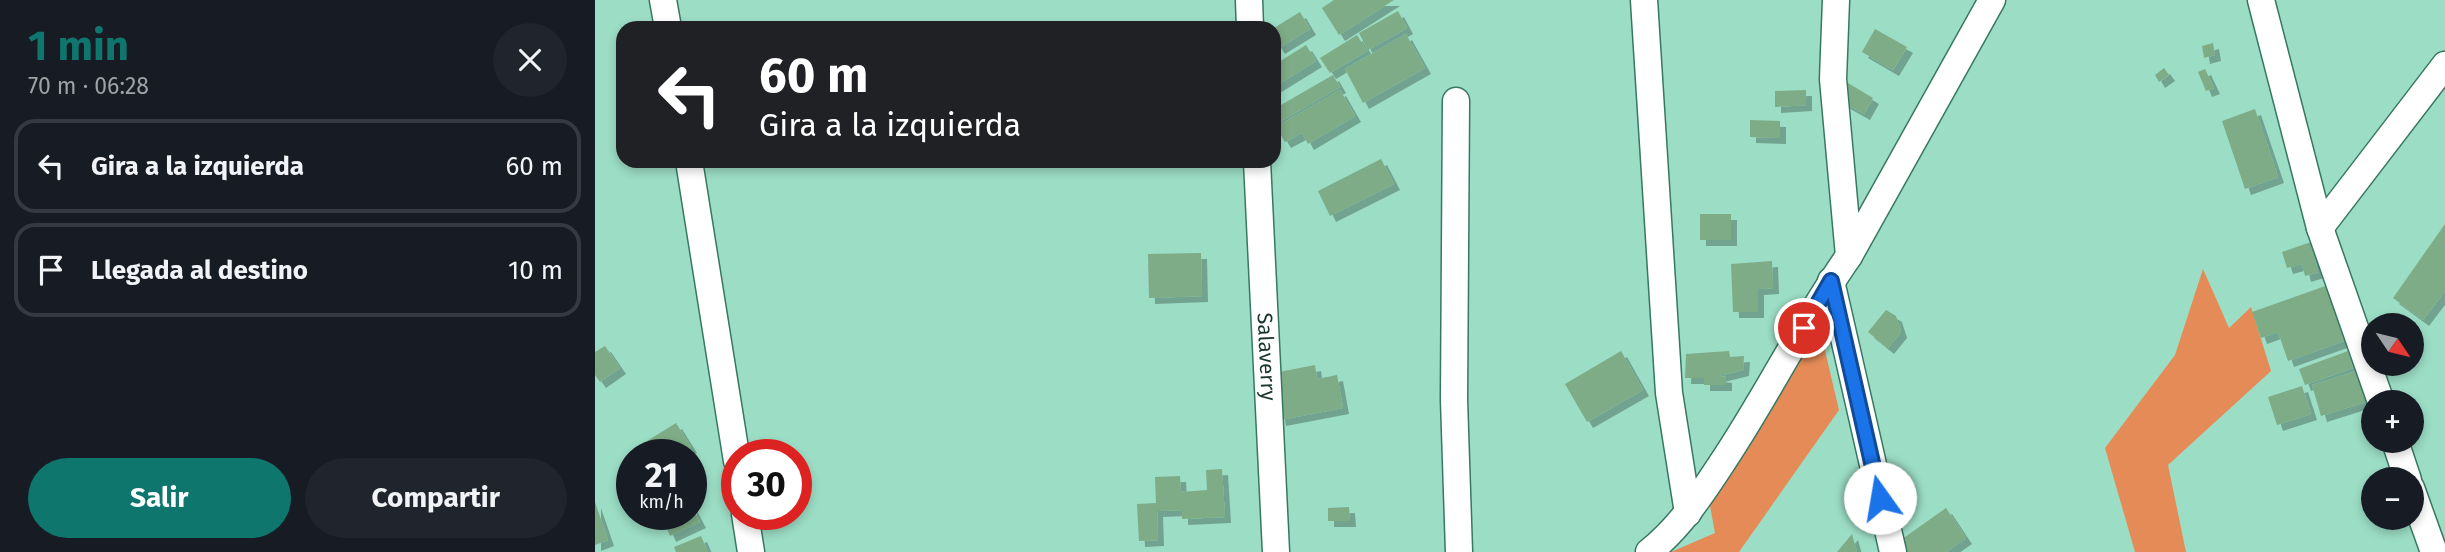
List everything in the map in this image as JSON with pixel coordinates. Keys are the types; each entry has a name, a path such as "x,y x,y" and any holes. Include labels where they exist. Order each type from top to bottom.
{"street":[{"path":"663,0 667,21"},
{"path":"1249,0 1250,21"},
{"path":"1644,0 1669,393 1688,513"},
{"path":"1836,0 1833,79 1849,256"},
{"path":"1649,552 1663,541 1688,513 1750,422 1831,281 1849,256 1992,0"},
{"path":"2260,0 2320,228 2377,390"},
{"path":"2320,228 2445,65"},
{"path":"1456,101 1454,400 1459,552"},
{"path":"690,168 733,439"},
{"name":"Salaverry","path":"1257,168 1276,552"},
{"path":"1831,281 1893,552"},
{"path":"2424,524 2434,552"},
{"path":"748,530 751,552"}],"shaded area":[{"path":"2203,269 2229,328 2251,307 2271,371 2168,465 2186,552 2135,552 2105,448 2175,355"},
{"path":"1814,304 1839,410 1739,552 1671,552 1715,533 1705,479"}],"building":[{"path":"1334,0 1394,0 1339,35 1322,8"},
{"path":"1398,11 1407,28 1368,50 1359,33"},
{"path":"1300,12 1310,29 1281,47 1281,24"},
{"path":"1875,29 1907,47 1893,70 1862,52"},
{"path":"1406,34 1425,68 1363,103 1345,69"},
{"path":"1357,35 1367,51 1330,73 1320,58"},
{"path":"2213,43 2215,55 2204,58 2202,46"},
{"path":"1306,45 1316,61 1281,83 1281,61"},
{"path":"2164,68 2169,75 2159,82 2155,75"},
{"path":"2205,69 2214,88 2206,91 2198,72"},
{"path":"1333,75 1340,87 1281,121 1281,105"},
{"path":"1848,83 1873,98 1864,114 1839,100"},
{"path":"1340,90 1355,116 1308,144 1302,133 1285,142 1281,135 1281,124"},
{"path":"1806,90 1806,105 1775,107 1775,91"},
{"path":"2255,109 2278,177 2245,189 2222,121"},
{"path":"1750,120 1780,121 1780,138 1750,137"},
{"path":"1381,159 1394,184 1330,216 1318,191"},
{"path":"1700,214 1731,214 1731,240 1700,240"},
{"path":"2445,224 2445,291 2424,319 2424,313 2413,313 2393,298"},
{"path":"2311,242 2318,272 2305,276 2302,264 2287,268 2282,252"},
{"path":"1201,253 1202,296 1149,298 1148,254"},
{"path":"1772,261 1773,288 1758,289 1758,312 1733,312 1731,264"},
{"path":"2328,285 2347,340 2288,361 2278,332 2261,338 2252,312"},
{"path":"1886,310 1896,316 1901,332 1888,348 1868,332"},
{"path":"605,346 620,368 600,382 595,375 595,352"},
{"path":"1621,351 1643,390 1587,422 1565,384"},
{"path":"1729,351 1730,357 1744,356 1743,370 1718,376 1726,377 1726,385 1704,385 1704,378 1685,378 1686,354"},
{"path":"2348,351 2353,368 2305,385 2299,369"},
{"path":"1315,365 1317,379 1337,375 1343,408 1280,420 1274,387 1281,386 1279,372"},
{"path":"2361,370 2361,376 2365,376 2369,390 2361,390 2361,403 2321,416 2312,385"},
{"path":"2302,386 2311,414 2277,425 2268,397"},
{"path":"676,423 686,439 650,439"},
{"path":"1222,469 1225,517 1182,519 1182,510 1157,511 1158,540 1139,541 1137,504 1156,503 1155,477 1180,476 1181,492 1207,490 1206,470"},
{"path":"595,502 608,540 595,545"},
{"path":"1349,507 1350,521 1328,521 1328,508"},
{"path":"1946,508 1966,538 1946,552 1904,552 1898,542"},
{"path":"668,530 683,530 670,536"},
{"path":"1852,534 1857,552 1837,552"},
{"path":"701,536 708,552 676,552 674,547"}],"route":[{"path":"1804,328 1831,281 1880,498"}]}
